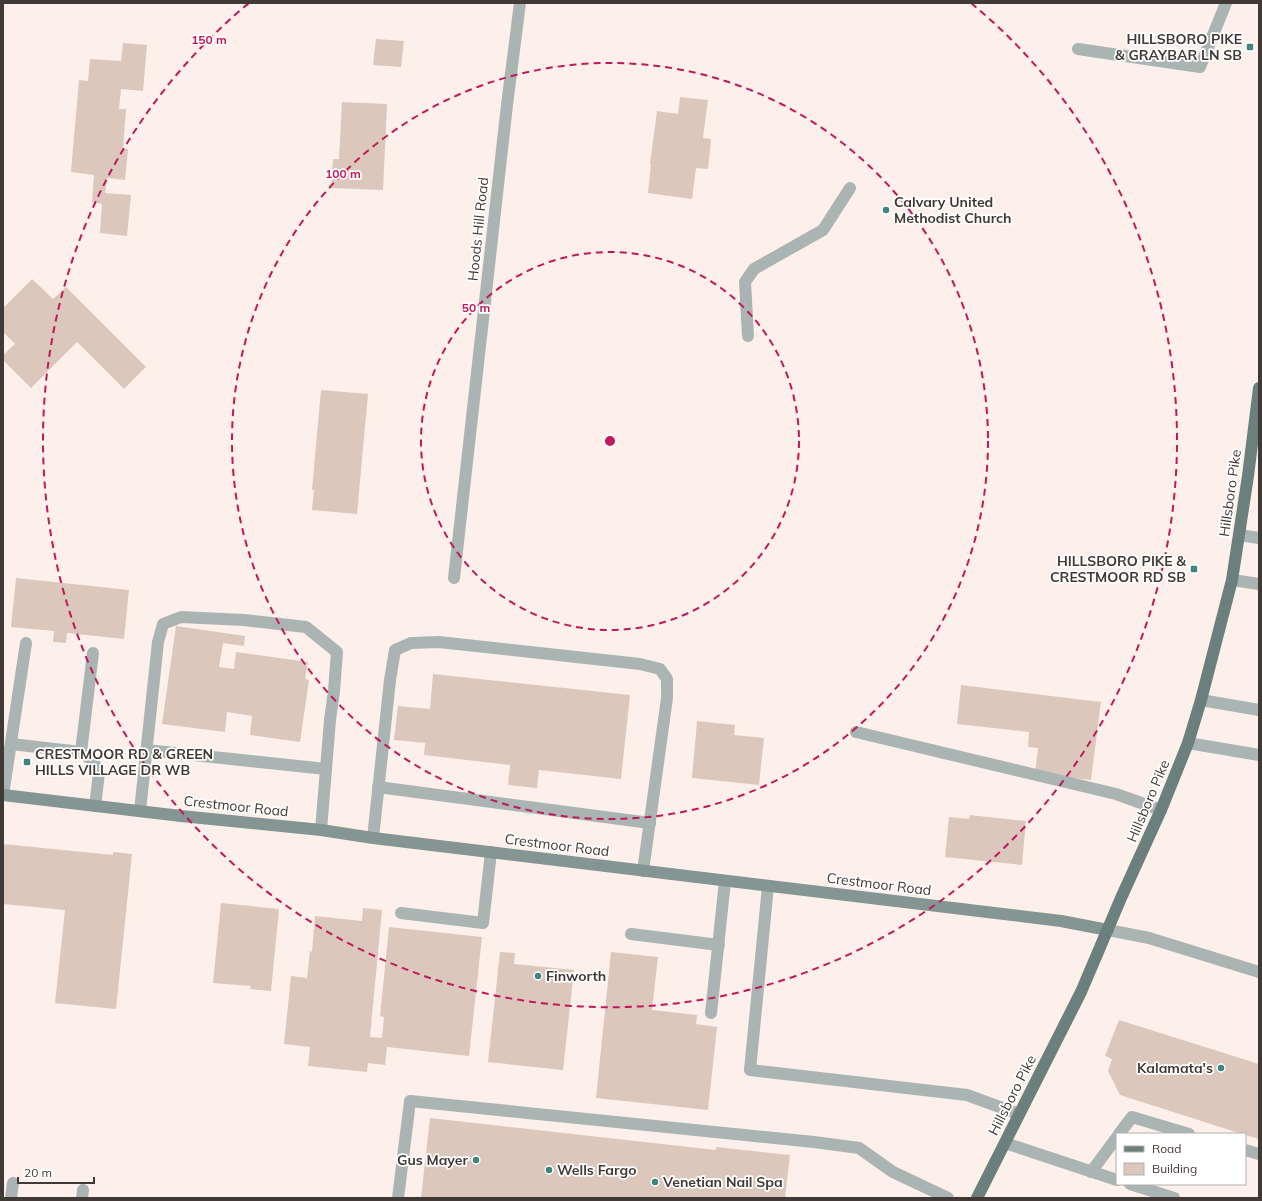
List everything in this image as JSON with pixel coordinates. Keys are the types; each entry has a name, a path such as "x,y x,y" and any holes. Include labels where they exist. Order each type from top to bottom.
{"main road":[{"name":"Hillsboro Pike","path":"977,1198 1081,992 1121,898 1161,810 1188,743 1201,700 1232,580 1248,476 1259,388"}],"street":[{"name":"Hoods Hill Road","path":"454,578 507,105 520,3"},
{"path":"1078,49 1200,67 1226,3"},
{"path":"748,336 746,282 754,269 824,230 850,188"},
{"path":"1239,535 1259,538"},
{"path":"1232,580 1259,584"},
{"path":"140,811 158,642 163,624 181,616 244,620 306,628 337,652 321,830"},
{"path":"372,838 390,680 395,650 411,643 439,642 640,664 660,669 667,679 667,698 643,870"},
{"path":"3,795 26,643"},
{"path":"81,752 93,653"},
{"path":"1201,700 1259,710"},
{"path":"856,732 1116,794 1161,810"},
{"path":"1188,743 1259,755"},
{"path":"11,744 81,752 92,760 99,773 95,806"},
{"path":"146,750 326,768"},
{"path":"378,787 650,823"},
{"name":"Crestmoor Road","path":"3,795 321,830 372,838 1061,921 1108,930"},
{"path":"401,913 482,923 491,852"},
{"path":"711,1013 725,881"},
{"path":"768,886 750,1070 967,1095 1019,1114"},
{"path":"1108,930 1150,938 1259,972"},
{"path":"631,934 719,945"},
{"path":"398,1198 410,1101 814,1142 859,1148 893,1172 948,1198"},
{"path":"1120,1133 1132,1117 1186,1133"},
{"path":"1090,1172 1116,1138"},
{"path":"1005,1142 1116,1180"},
{"path":"1246,1150 1259,1154"},
{"path":"11,1198 13,1183"},
{"path":"1133,1185 1171,1198"}],"building":[{"path":"376,39 404,41 401,67 373,65"},
{"path":"123,43 147,45 143,91 121,89 119,109 126,109 123,149 128,149 125,180 107,178 105,193 131,195 127,236 100,233 102,204 92,202 94,175 71,172 79,80 88,81 90,59 121,61"},
{"path":"680,97 708,100 703,138 711,139 708,169 696,168 692,199 648,193 657,111 678,114"},
{"path":"342,102 387,104 383,190 331,188 333,159 339,159"},
{"path":"32,279 53,299 66,287 146,367 124,389 77,342 31,388 3,360 3,355 15,344 3,332 3,308"},
{"path":"321,390 368,394 357,514 312,510 314,490 312,490"},
{"path":"16,578 129,590 124,639 67,633 66,643 53,642 54,631 11,627"},
{"path":"176,626 245,636 244,646 223,643 219,667 234,669 236,652 308,662 305,679 309,680 300,742 250,735 252,716 227,712 225,732 162,724"},
{"path":"433,674 630,695 621,779 539,770 537,788 508,785 510,765 424,755 425,743 394,740 398,706 430,709"},
{"path":"961,685 1101,702 1091,780 1035,774 1038,748 1028,747 1029,732 957,724"},
{"path":"697,721 735,725 734,735 764,738 759,785 692,778"},
{"path":"970,815 1026,821 1022,865 945,857 949,817 969,819"},
{"path":"3,844 113,855 113,852 132,854 116,1009 55,1003 65,910 3,904"},
{"path":"221,903 279,909 271,991 250,989 251,986 213,983"},
{"path":"363,908 382,910 370,1037 382,1038 384,1017 380,1016 389,927 482,937 469,1056 387,1047 385,1065 368,1063 367,1072 308,1066 310,1047 284,1044 291,976 307,978 310,951 312,952 315,916 362,921"},
{"path":"500,952 515,953 514,964 574,970 563,1070 488,1062"},
{"path":"611,952 658,957 652,1010 697,1015 696,1024 717,1027 708,1110 596,1098"},
{"path":"1119,1020 1259,1064 1259,1139 1246,1135 1246,1133 1239,1133 1120,1095 1108,1071 1112,1059 1105,1056"},
{"path":"430,1118 716,1150 716,1147 790,1155 785,1198 421,1198"}],"place":[{"name":"HILLSBORO PIKE & GRAYBAR LN SB","path":"1250,47"},
{"name":"Calvary United Methodist Church","path":"886,210"},
{"name":"HILLSBORO PIKE & CRESTMOOR RD SB","path":"1194,569"},
{"name":"CRESTMOOR RD & GREEN HILLS VILLAGE DR WB","path":"27,762"},
{"name":"Finworth","path":"538,976"},
{"name":"Kalamata's","path":"1221,1068"},
{"name":"Gus Mayer","path":"476,1160"},
{"name":"Wells Fargo","path":"549,1170"},
{"name":"Venetian Nail Spa","path":"655,1182"}]}
